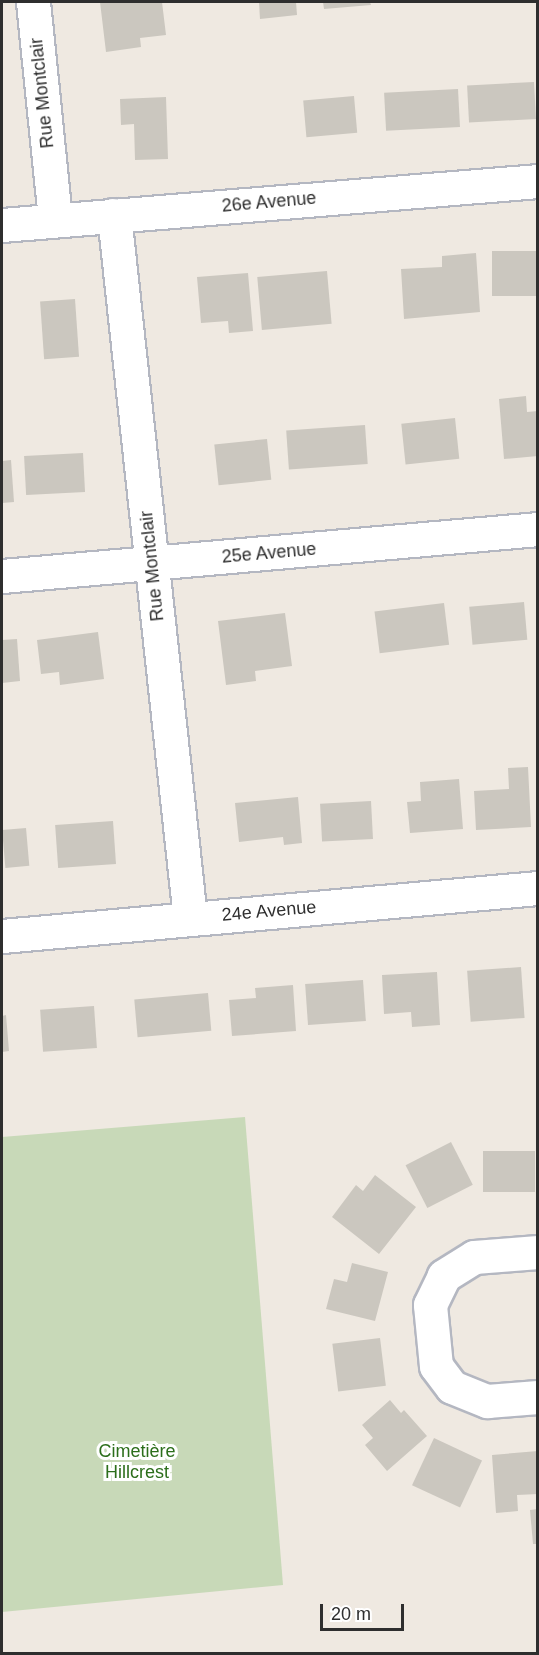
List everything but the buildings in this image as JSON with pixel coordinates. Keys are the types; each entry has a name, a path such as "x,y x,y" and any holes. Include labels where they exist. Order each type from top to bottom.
{"street":[{"name":"Rue Montclair","path":"33,2 55,220"},
{"name":"26e Avenue","path":"2,225 537,180"},
{"name":"Rue Montclair","path":"114,215 190,918"},
{"name":"25e Avenue","path":"2,576 537,529"},
{"name":"24e Avenue","path":"2,936 537,888"},
{"path":"537,1252 474,1257 444,1276 430,1305 436,1366 452,1387 487,1401 537,1397"}],"green space":[{"name":"Cimetière Hillcrest","path":"245,1117 283,1585 2,1612 2,1137"}]}
